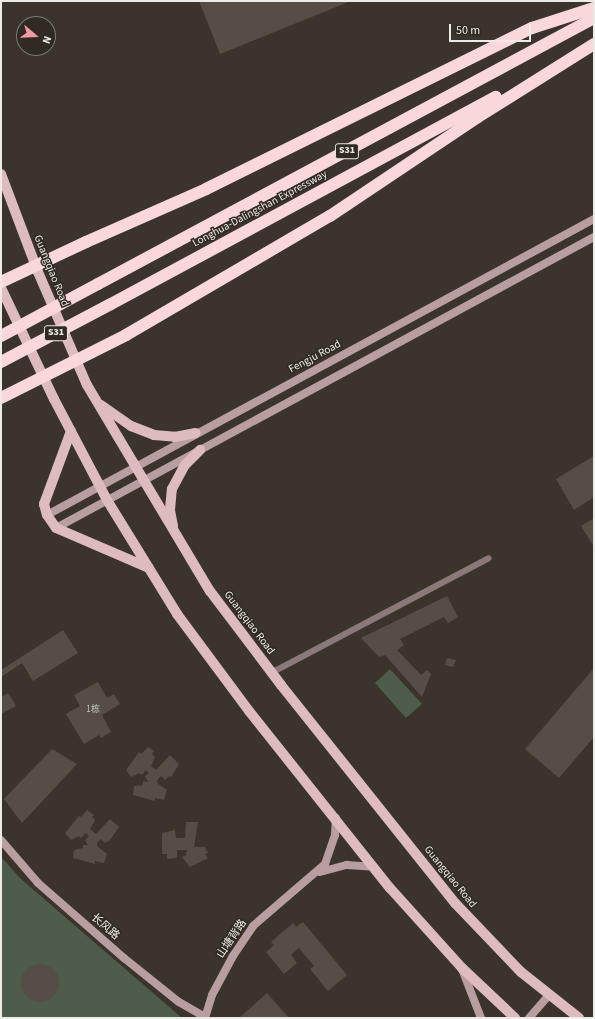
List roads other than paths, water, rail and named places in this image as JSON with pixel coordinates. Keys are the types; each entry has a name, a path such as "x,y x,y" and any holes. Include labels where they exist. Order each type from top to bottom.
{"highway":[{"path":"1,282 86,242 206,189 532,28 594,8"},
{"name":"Longhua-Dalingshan Expressway","path":"1,336 594,18"},
{"path":"1,398 126,335 330,216 478,117 594,44"},
{"name":"Longhua-Dalingshan Expressway","path":"1,362 594,44"}],"main road":[{"name":"Guangqiao Road","path":"1,174 38,272 92,394 142,481 210,591 271,673 455,903 486,937 548,996 579,1018"},
{"path":"1,288 71,431 100,486 177,614 249,711 428,932 462,968 515,1018"},
{"path":"92,394 108,411 143,431 164,437 196,433"},
{"path":"71,431 44,504 47,515 56,528 149,568"},
{"path":"176,536 170,510 172,490 184,466 200,450"}],"street":[{"name":"Fengju Road","path":"47,515 134,466 594,219"},
{"path":"56,528 594,237"},
{"path":"317,873 329,857 336,818"},
{"name":"长风路","path":"1,840 38,883 124,958 179,1002 205,1018"},
{"path":"317,873 342,865 374,867"},
{"name":"山塘背路","path":"205,1018 212,995 232,956 253,926 317,873"},
{"path":"462,968 481,1018"},
{"path":"529,1018 548,996"}],"lane":[{"path":"271,673 489,558"}]}
